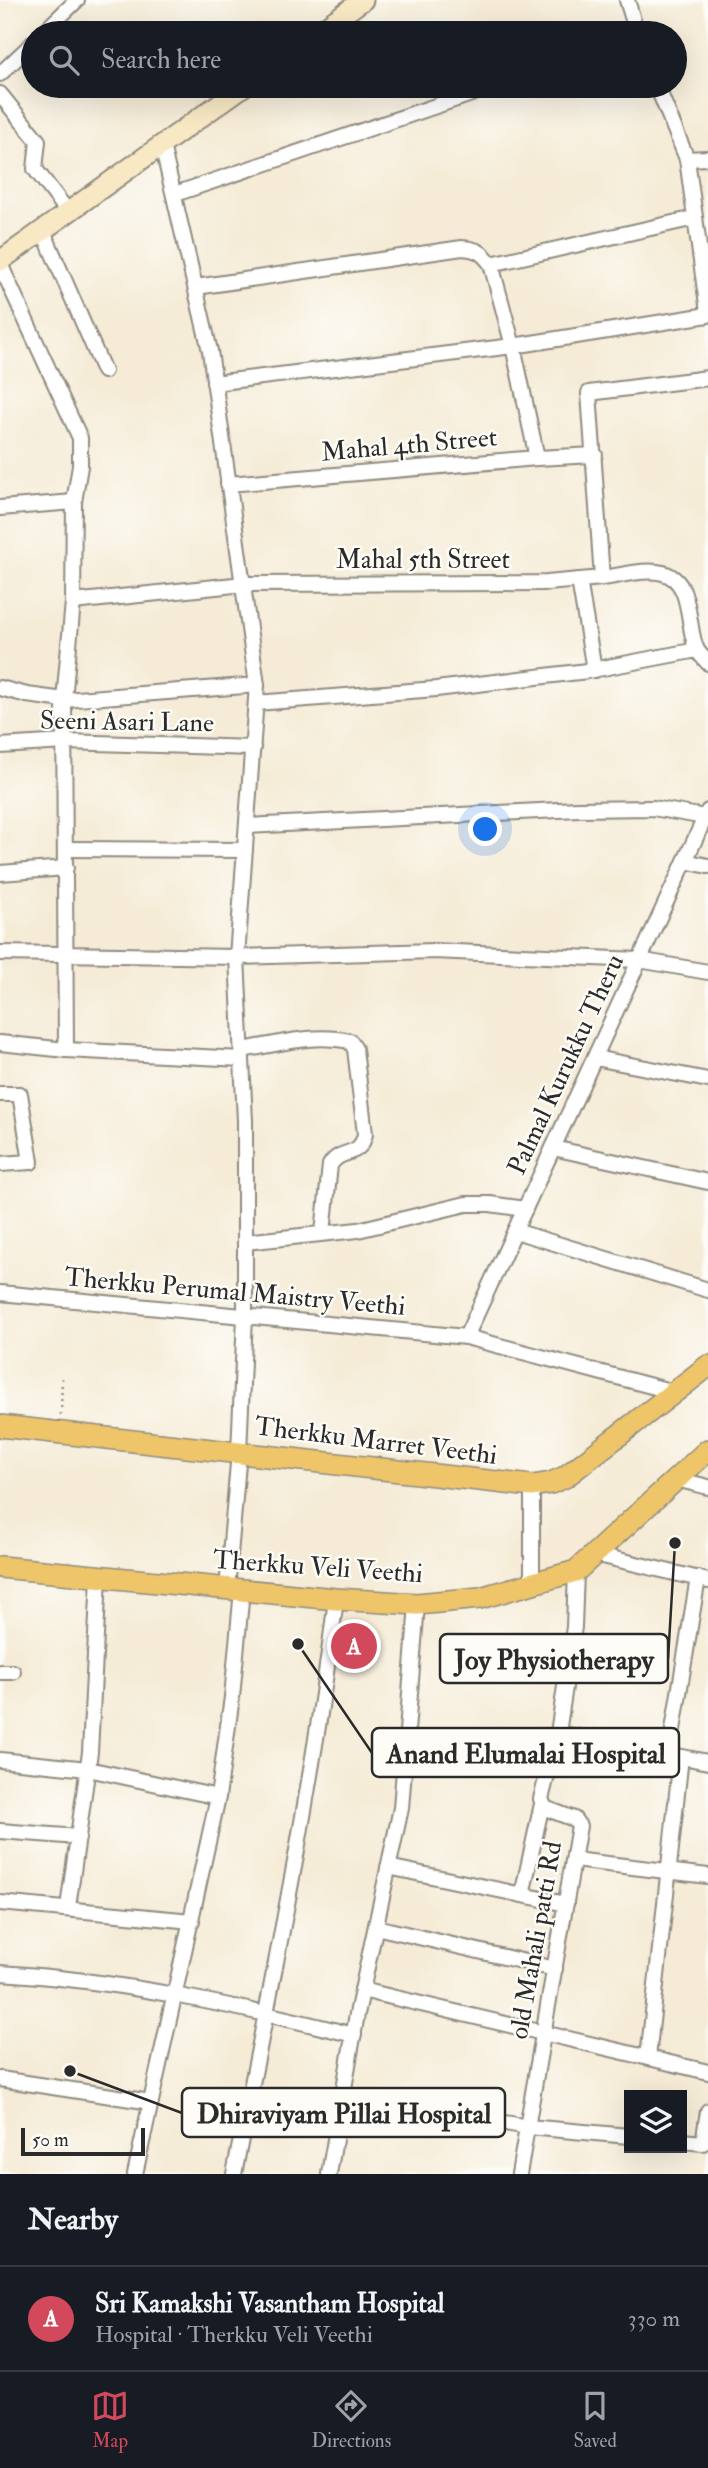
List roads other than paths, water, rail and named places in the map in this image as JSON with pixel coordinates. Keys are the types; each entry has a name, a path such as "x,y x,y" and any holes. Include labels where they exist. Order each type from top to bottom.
{"main road":[{"path":"334,21 363,0"},
{"path":"0,263 227,98"},
{"name":"Therkku Marret Veethi","path":"0,1426 532,1486 551,1483 565,1477 708,1366"},
{"name":"Therkku Veli Veethi","path":"0,1567 336,1599 417,1604 480,1598 576,1571 708,1450"}],"street":[{"path":"55,21 77,0"},
{"path":"627,0 633,21"},
{"path":"0,74 21,54"},
{"path":"0,94 38,141 36,169 69,213"},
{"path":"175,194 459,98"},
{"path":"214,383 513,346 708,314 687,159 662,98"},
{"path":"135,2174 218,1797 232,1697 245,1316 245,1121 237,957 257,685 210,351 162,145"},
{"path":"687,159 708,158"},
{"path":"491,264 695,218"},
{"path":"43,231 104,371"},
{"path":"196,287 462,248 475,249 483,253 491,264 513,346 537,457"},
{"path":"0,263 80,438 80,466 74,502 73,602 64,699 66,1050"},
{"path":"602,578 589,393 708,378"},
{"name":"Mahal 4th Street","path":"228,484 537,457 594,455"},
{"path":"0,508 74,502"},
{"name":"Mahal 5th Street","path":"73,602 244,584 547,583 651,572 664,573 676,579 682,589 697,650"},
{"path":"579,580 594,670"},
{"path":"256,703 436,690 594,670 697,650 708,663"},
{"path":"0,688 27,695 64,699 257,685"},
{"name":"Seeni Asari Lane","path":"0,746 65,742 253,748"},
{"path":"247,826 578,809 653,808 707,814"},
{"name":"Palmal Kurukku Theru","path":"466,1337 707,814"},
{"path":"66,849 245,850"},
{"path":"685,862 708,866"},
{"path":"0,873 66,868"},
{"path":"0,953 237,957 434,951 639,960 708,972"},
{"path":"0,1043 66,1050 242,1054 314,1037 350,1041 355,1049 365,1134 359,1149 335,1158 330,1165 323,1233"},
{"path":"595,1058 708,1080"},
{"path":"0,1094 20,1094 31,1162 0,1164"},
{"path":"553,1148 708,1182"},
{"path":"245,1242 358,1230 466,1204 490,1203 525,1209"},
{"path":"515,1231 708,1290"},
{"name":"Therkku Perumal Maistry Veethi","path":"0,1293 466,1337 674,1392"},
{"path":"676,1479 708,1487"},
{"path":"532,1486 532,1584"},
{"path":"594,1554 703,1579 675,1755 669,1871 648,2058"},
{"name":"old Mahali patti Rd","path":"519,2174 574,1860 578,1821 545,1808 542,1804 542,1793 558,1733 575,1627 576,1571"},
{"path":"68,1908 88,1769 99,1577"},
{"path":"234,2174 323,1699 336,1599"},
{"path":"330,2174 362,1990 401,1808 417,1604"},
{"path":"558,1733 708,1762"},
{"path":"0,1760 88,1769 218,1797"},
{"path":"522,1895 542,1804"},
{"path":"0,1831 78,1837"},
{"path":"574,1860 708,1876"},
{"path":"388,1867 566,1904"},
{"path":"0,1903 192,1921"},
{"path":"376,1927 555,1969"},
{"path":"0,1973 57,1976 176,1996 266,2013 354,2035"},
{"path":"362,1990 708,2072"},
{"path":"0,2079 151,2102"},
{"path":"343,2095 528,2127 624,2136"},
{"path":"687,2141 703,2143 708,2111"}],"place":[{"name":"Joy Physiotherapy","path":"675,1543"},
{"name":"Anand Elumalai Hospital","path":"298,1644"},
{"name":"Sri Kamakshi Vasantham Hospital","path":"354,1646"},
{"name":"Dhiraviyam Pillai Hospital","path":"70,2071"}]}
